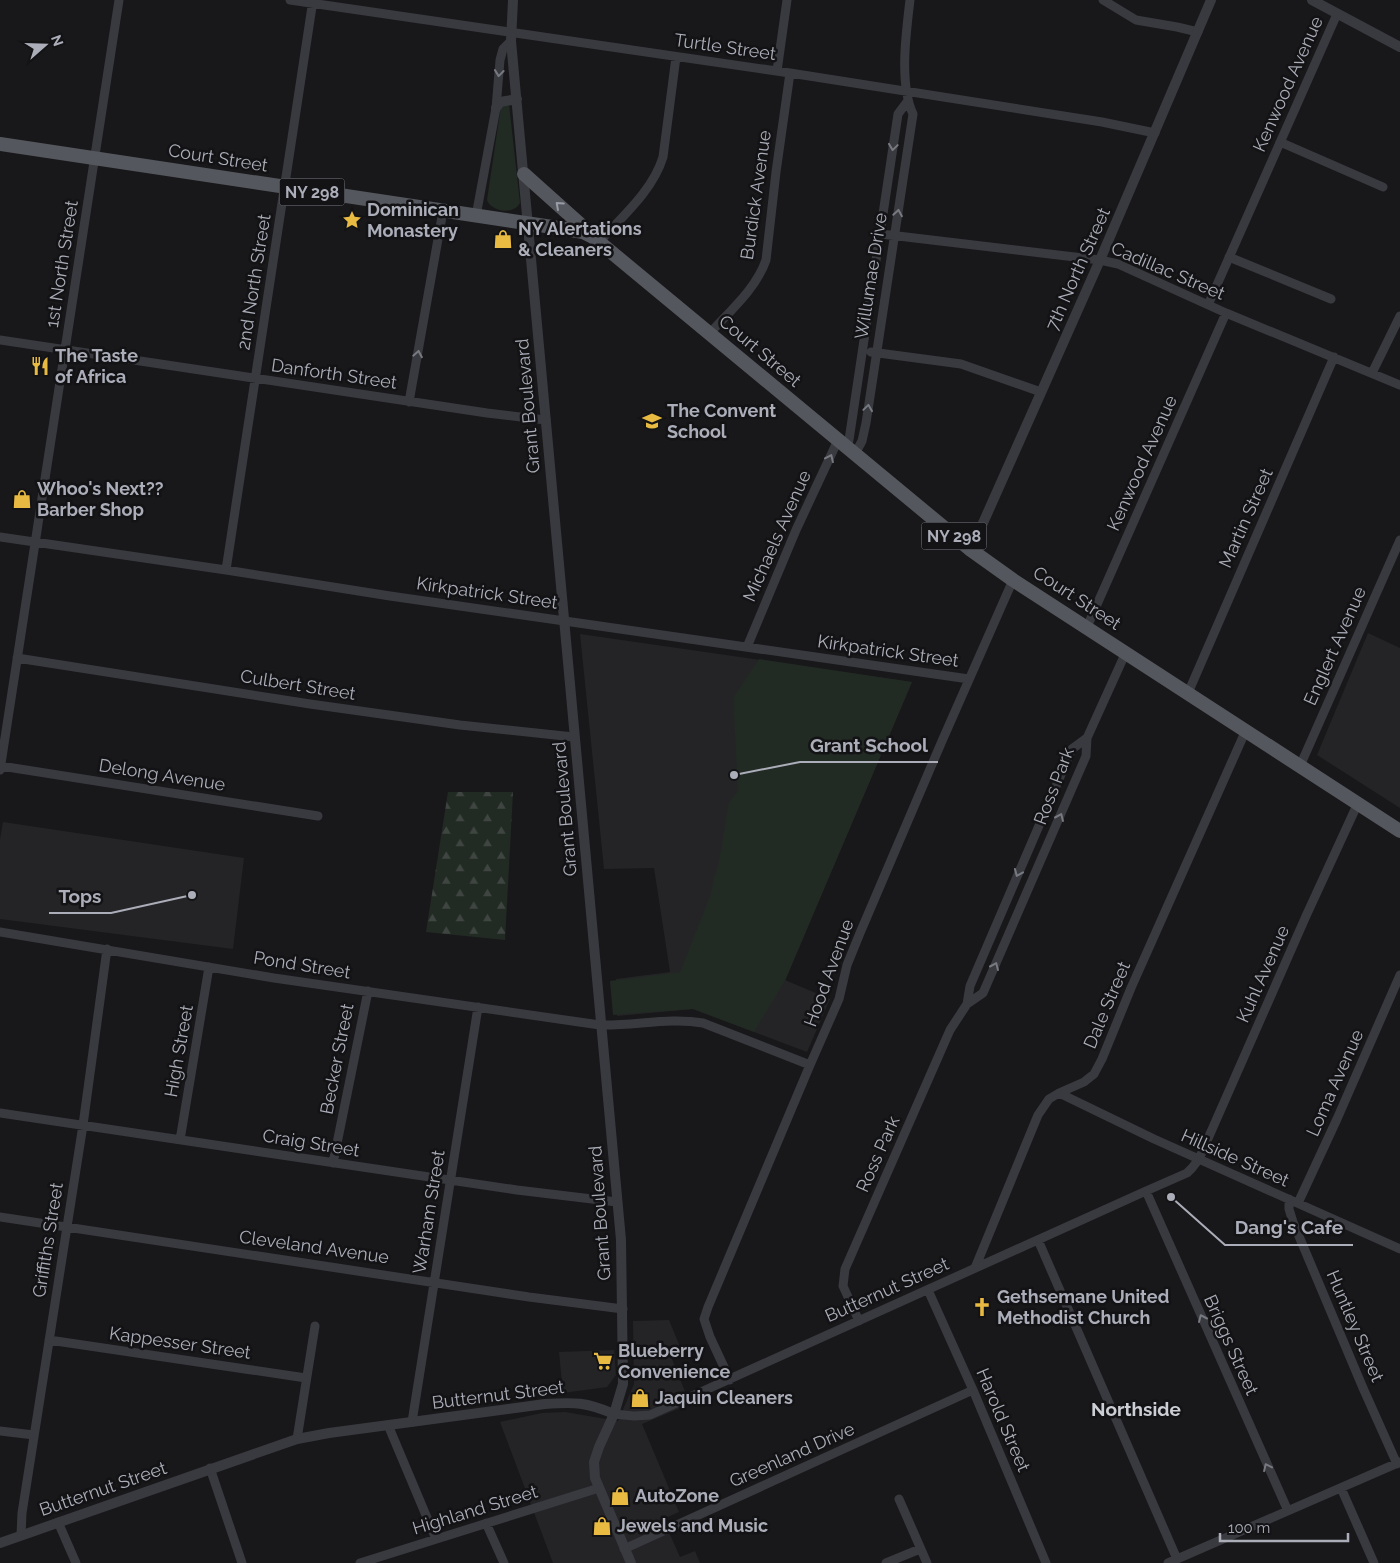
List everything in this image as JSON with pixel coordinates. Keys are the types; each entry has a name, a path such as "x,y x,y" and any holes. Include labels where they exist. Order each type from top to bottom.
{"main road":[{"name":"Court Street","path":"0,144 559,228 582,232 597,239 971,550 1014,580 1400,831"},
{"path":"524,174 597,239"}],"street":[{"name":"1st North Street","path":"0,768 119,0"},
{"name":"Turtle Street","path":"290,0 313,2 511,37 777,71 1093,121 1155,133"},
{"name":"Grant Boulevard","path":"513,0 511,37 621,1240 623,1384 614,1414 594,1462 595,1478 631,1563"},
{"path":"777,71 787,0"},
{"name":"Willumae Drive","path":"847,448 862,441 866,423 913,114 907,102 905,59 910,0"},
{"path":"1103,0 1136,20 1198,32"},
{"name":"7th North Street","path":"971,550 1100,260 1211,0"},
{"path":"1312,0 1400,47"},
{"name":"2nd North Street","path":"226,570 313,2"},
{"name":"Kenwood Avenue","path":"1208,305 1338,14"},
{"name":"Grant Boulevard","path":"476,216 496,108 500,60 503,49 511,37"},
{"path":"597,239 650,186 659,171 663,157 676,57"},
{"name":"Burdick Avenue","path":"710,333 755,283 762,272 766,260 790,73"},
{"path":"496,108 500,102 517,99"},
{"name":"Willumae Drive","path":"847,448 898,114 907,102"},
{"path":"1280,142 1383,187"},
{"path":"409,402 443,211"},
{"name":"Cadillac Street","path":"881,234 1100,260 1118,264 1226,313 1400,385"},
{"path":"1229,257 1332,299"},
{"name":"Kenwood Avenue","path":"1087,627 1226,313"},
{"path":"1372,373 1400,316"},
{"name":"Danforth Street","path":"0,340 409,402 546,420"},
{"path":"863,351 961,364 1041,392"},
{"name":"Martin Street","path":"1188,692 1334,357"},
{"name":"Michaels Avenue","path":"747,646 796,530 847,448"},
{"name":"Kirkpatrick Street","path":"0,537 390,596 970,679"},
{"name":"Englert Avenue","path":"1300,766 1399,546"},
{"name":"Hood Avenue","path":"730,1380 710,1337 704,1318 839,999 847,966 860,934 1014,580"},
{"name":"Ross Park","path":"859,1321 843,1286 845,1269 950,1030 967,1004 983,993 1086,756 1087,738 1126,652"},
{"name":"Culbert Street","path":"17,658 319,706 460,725 574,737"},
{"name":"Dale Street","path":"975,1268 1038,1114 1049,1099 1094,1074 1102,1059 1131,988 1246,730"},
{"name":"Ross Park","path":"967,1004 970,986 1072,749 1087,738"},
{"name":"Delong Avenue","path":"0,768 318,816"},
{"name":"Kuhl Avenue","path":"1199,1159 1358,803"},
{"name":"Pond Street","path":"0,932 210,967 600,1025 671,1021 703,1023 810,1065"},
{"name":"Griffiths Street","path":"21,1535 22,1512 82,1125 107,949"},
{"name":"High Street","path":"180,1140 210,967"},
{"name":"Loma Avenue","path":"1293,1201 1337,1120 1400,975"},
{"name":"Becker Street","path":"333,1163 368,991"},
{"name":"Warham Street","path":"412,1422 478,1007"},
{"name":"Hillside Street","path":"1059,1093 1154,1139 1293,1201 1399,1245"},
{"name":"Craig Street","path":"0,1113 333,1163 617,1202"},
{"name":"Butternut Street","path":"0,1543 297,1439 388,1425 561,1403 576,1402 593,1405 614,1414 650,1415 1187,1173 1199,1159"},
{"name":"Briggs Street","path":"1146,1191 1288,1511"},
{"name":"Huntley Street","path":"1293,1201 1289,1209 1295,1225 1363,1388 1399,1463"},
{"name":"Cleveland Avenue","path":"0,1217 623,1310"},
{"path":"1038,1240 1177,1559"},
{"name":"Harold Street","path":"928,1290 973,1390 1046,1563"},
{"path":"297,1439 315,1326"},
{"name":"Kappesser Street","path":"48,1340 306,1378"},
{"name":"Greenland Drive","path":"624,1549 973,1390"},
{"path":"388,1425 436,1539"},
{"path":"0,1430 34,1435"},
{"path":"1168,1563 1399,1463"},
{"path":"210,1468 242,1563"},
{"name":"Highland Street","path":"360,1563 382,1560 436,1539 599,1488"},
{"path":"1341,1488 1374,1563"},
{"path":"899,1499 927,1563"},
{"path":"58,1522 76,1563"},
{"path":"486,1523 504,1563"},
{"path":"886,1563 920,1548"}],"shaded area":[{"path":"1368,633 1400,648 1400,808 1317,755"},
{"path":"580,634 912,682 785,980 830,999 807,1052 693,1009 617,1016 616,979 670,972 654,868 604,869"},
{"path":"3,822 244,858 233,949 0,919 0,840"},
{"path":"669,1320 683,1354 672,1359 690,1404 642,1424 679,1512 663,1519 680,1557 695,1551 700,1563 553,1563 500,1422 542,1413 565,1412 618,1421 634,1384 633,1321"},
{"path":"614,1350 616,1375 607,1387 563,1393 559,1352"}],"green space":[{"path":"509,104 520,203 513,209 503,210 493,207 487,200 501,106"},
{"path":"759,659 912,682 785,981 754,1032 693,1009 613,1015 610,981 680,972 711,893 718,866 729,802 738,791 733,698"},
{"path":"448,792 513,792 505,940 426,932"}],"place":[{"name":"Dominican Monastery","path":"352,220"},
{"name":"NY Alertations & Cleaners","path":"503,239"},
{"name":"The Taste of Africa","path":"40,366"},
{"name":"The Convent School","path":"652,421"},
{"name":"Whoo's Next?? Barber Shop","path":"22,499"},
{"name":"Grant School","path":"734,775"},
{"name":"Tops","path":"192,895"},
{"name":"Dang's Cafe","path":"1171,1197"},
{"name":"Gethsemane United Methodist Church","path":"982,1307"},
{"name":"Blueberry Convenience","path":"603,1361"},
{"name":"Jaquin Cleaners","path":"640,1398"},
{"name":"AutoZone","path":"620,1496"},
{"name":"Jewels and Music","path":"602,1526"}],"district":[{"name":"Northside","path":"1136,1409"}]}
